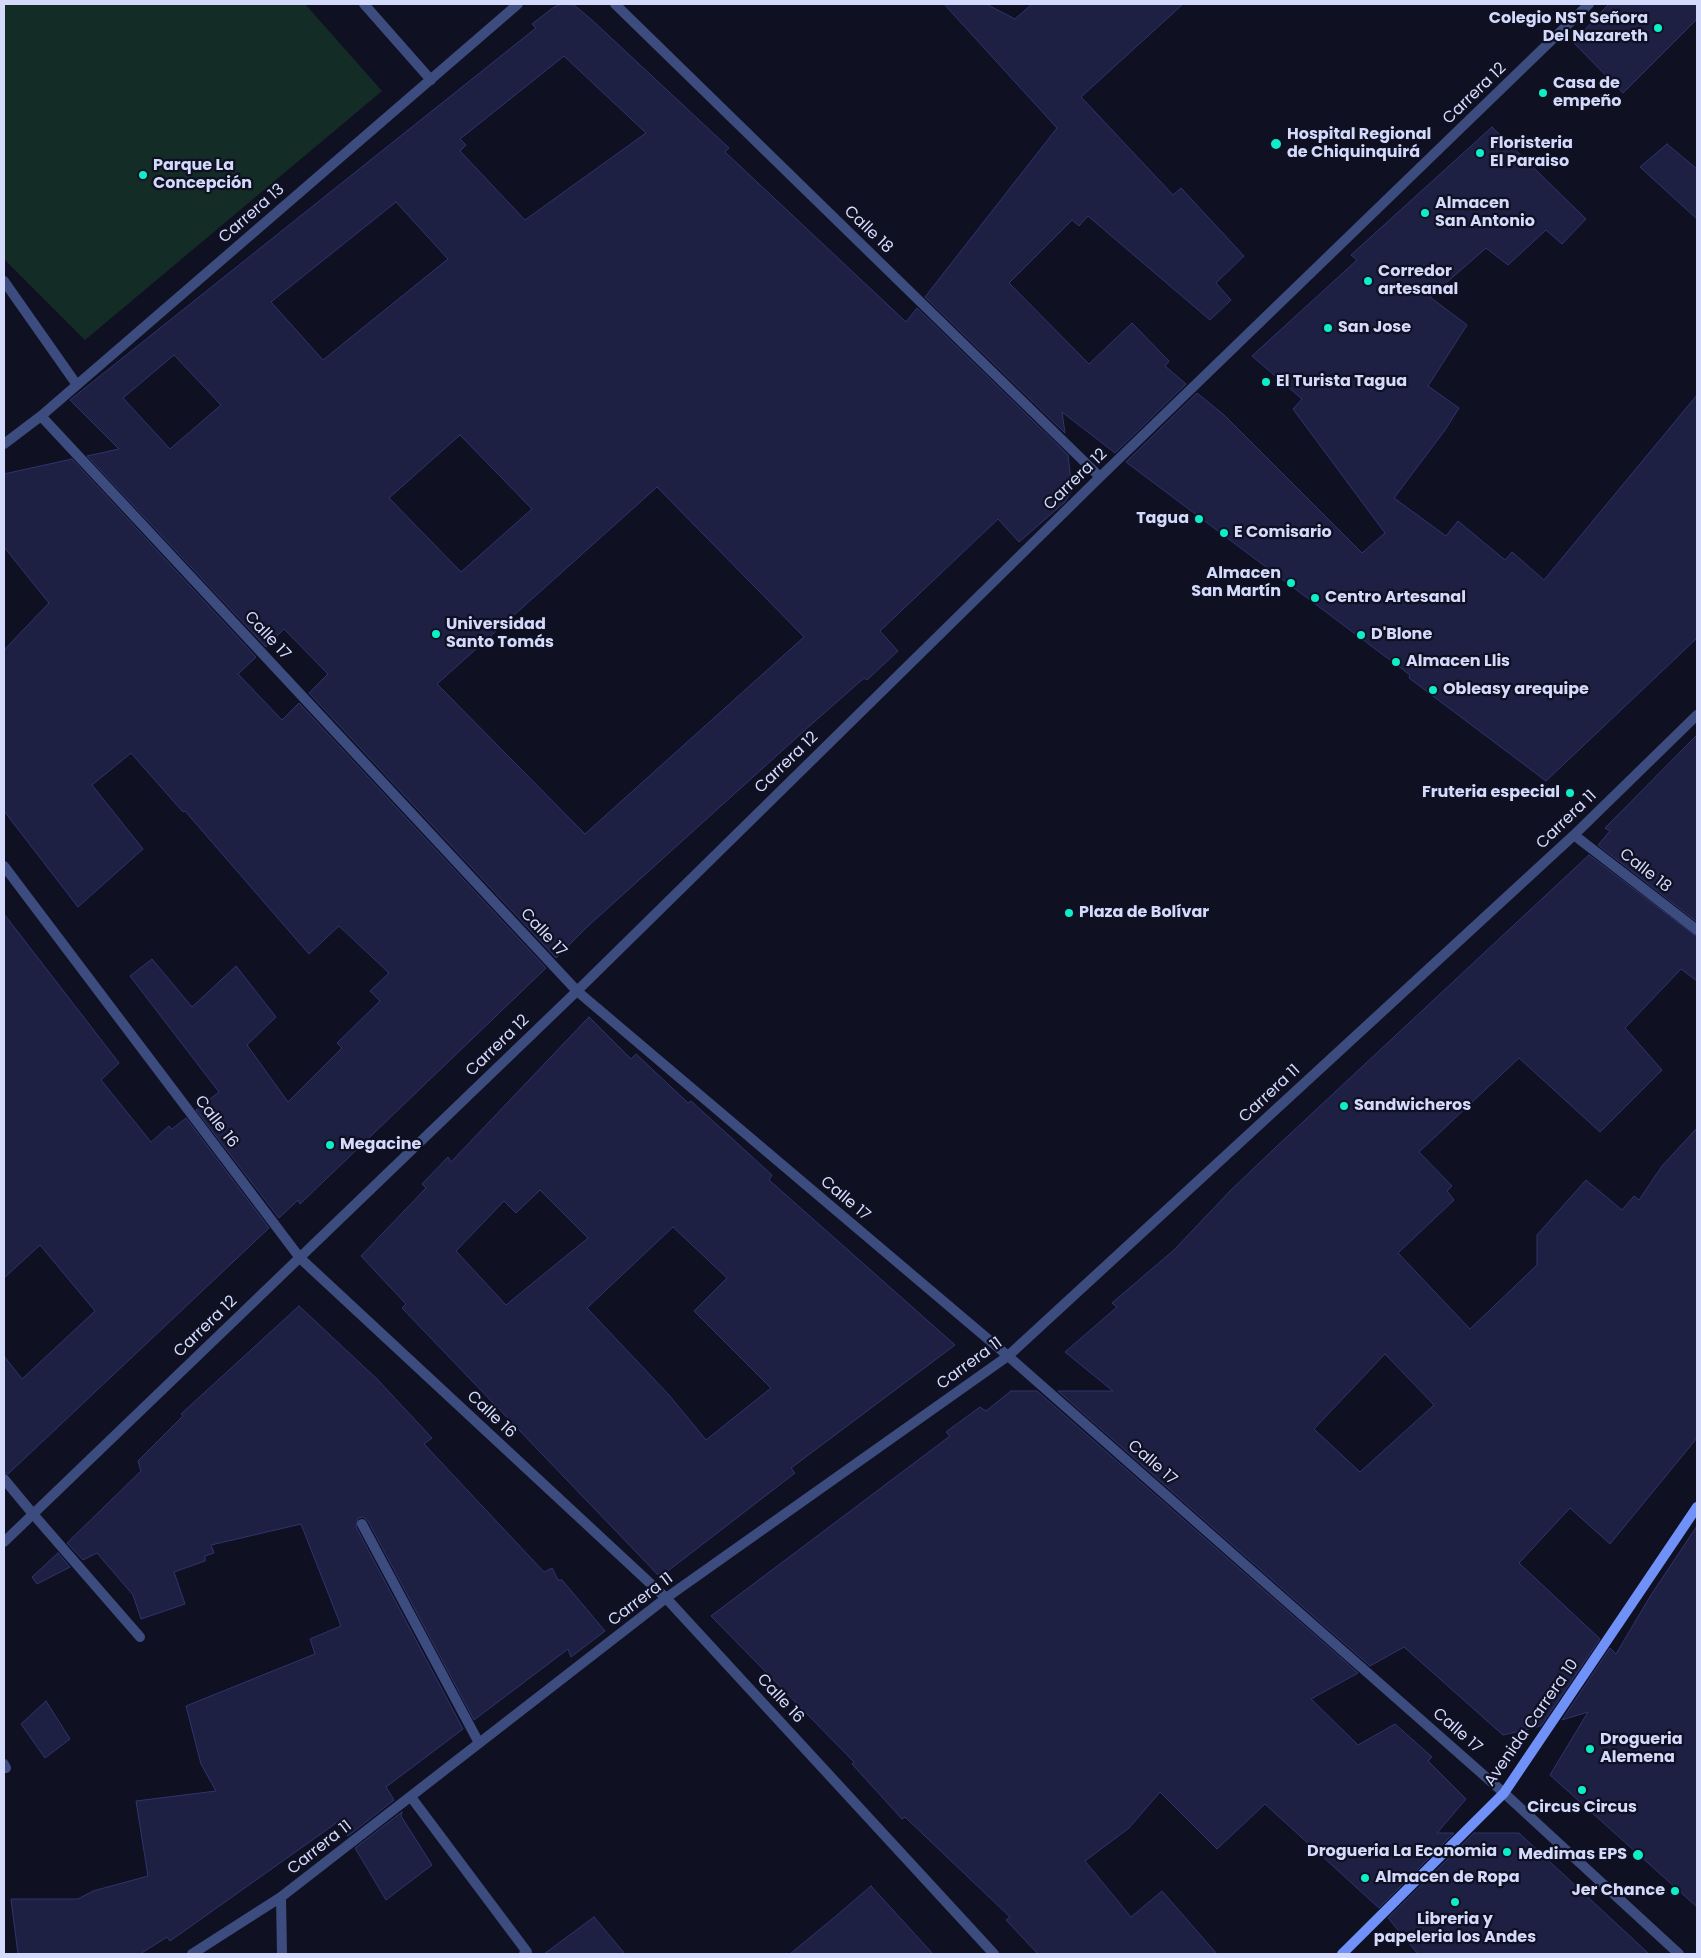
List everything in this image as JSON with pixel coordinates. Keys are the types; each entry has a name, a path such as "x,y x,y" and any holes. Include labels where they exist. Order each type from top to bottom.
{"main road":[{"name":"Avenida Carrera 10","path":"1342,1954 1504,1792 1697,1507"}],"street":[{"path":"364,4 431,80"},
{"name":"Carrera 13","path":"4,444 77,386 518,4"},
{"name":"Calle 18","path":"615,4 1100,477"},
{"name":"Carrera 12","path":"4,1542 577,991 1100,477 1589,4"},
{"path":"4,280 77,386"},
{"name":"Calle 17","path":"41,416 577,991 1008,1356 1504,1792 1679,1954"},
{"name":"Carrera 11","path":"192,1954 281,1897 666,1598 1008,1356 1574,835 1697,715"},
{"name":"Calle 18","path":"1574,835 1697,930"},
{"name":"Calle 16","path":"4,866 300,1258 666,1598 994,1954"},
{"path":"4,1479 140,1637"},
{"path":"362,1524 479,1743"},
{"path":"411,1797 527,1952 524,1954"},
{"path":"281,1897 282,1954"}],"green space":[{"name":"Parque La Concepción","path":"4,4 305,4 382,91 85,340 4,259"}],"building":[{"path":"562,4 574,5 593,21 729,148 725,152 906,322 917,308 1068,455 1072,490 1065,502 1019,542 998,519 880,631 898,651 867,680 864,678 805,730 587,927 556,958 309,693 328,674 284,629 266,647 87,456 119,449 70,400 536,28 532,24 554,7","holes":["564,56 646,133 525,220 460,151 466,145 460,139","396,202 448,259 323,360 271,302","174,355 221,405 170,449 123,398","460,435 532,509 461,572 389,498","657,487 804,637 585,834 437,684"]},
{"path":"944,4 986,4 1015,19 1032,4 1183,4 1081,97 1173,195 1181,188 1244,256 1216,283 1231,300 1210,320 1088,216 1079,226 1072,220 1009,283 1089,364 1132,323 1169,361 1165,366 1186,384 1115,453 1062,412 1065,433 925,297 1057,128"},
{"path":"1609,4 1697,4 1697,19 1623,93 1573,42"},
{"path":"1492,127 1586,219 1562,244 1546,230 1508,265 1486,248 1430,297 1467,325 1428,386 1459,408 1445,430 1394,498 1446,536 1458,521 1505,560 1512,552 1544,580 1697,395 1697,638 1546,781 1409,678 1410,675 1126,462 1197,393 1224,415 1362,553 1385,533 1293,409 1302,399 1252,356 1357,260 1351,255"},
{"path":"1667,144 1697,169 1697,219 1640,167"},
{"path":"72,459 256,657 238,674 282,720 299,703 546,968 300,1204 298,1200 279,1218 196,1110 219,1092 130,976 152,959 192,1007 236,966 276,1017 247,1045 288,1102 342,1048 337,1043 380,1001 370,991 389,973 339,926 309,954 185,811 183,812 131,753 92,785 143,849 78,907 4,811 4,650 49,603 4,547 4,474"},
{"path":"1697,735 1697,922 1598,845 1610,831 1605,828"},
{"path":"1589,855 1697,937 1697,981 1681,969 1625,1028 1662,1070 1600,1132 1519,1058 1419,1152 1452,1186 1447,1191 1454,1200 1398,1253 1470,1329 1537,1265 1537,1235 1586,1180 1622,1210 1634,1196 1639,1200 1662,1166 1697,1128 1697,1438 1610,1544 1570,1508 1519,1563 1600,1639 1541,1726 1503,1735 1404,1647 1370,1666 1058,1391 1113,1391 1065,1352 1117,1307 1112,1303 1174,1250 1231,1190","holes":["1385,1354 1434,1405 1360,1472 1314,1429"]},
{"path":"4,914 119,1063 101,1080 151,1142 169,1126 172,1129 186,1118 269,1228 8,1474 4,1472 4,1356 22,1379 95,1311 40,1245 4,1278"},
{"path":"589,1017 631,1059 636,1054 688,1103 691,1101 772,1175 769,1180 955,1345 791,1468 795,1473 660,1577 402,1308 406,1304 361,1256 426,1188 422,1184 448,1157 451,1162","holes":["540,1190 588,1238 506,1305 456,1251 504,1201 516,1213","673,1227 727,1278 694,1311 771,1388 706,1440 669,1395 587,1308"]},
{"path":"299,1306 377,1379 432,1438 424,1444 544,1572 552,1568 558,1580 562,1580 605,1631 571,1657 568,1649 474,1720 368,1521 363,1517 358,1518 356,1527 463,1729 386,1787 394,1800 348,1836 339,1821 170,1941 167,1937 140,1954 18,1954 11,1899 78,1899 93,1891 148,1876 136,1801 216,1791 201,1764 186,1706 315,1654 310,1639 341,1626 301,1524 211,1545 214,1553 205,1556 205,1561 174,1572 185,1604 141,1619 133,1595 97,1553 83,1560 67,1543 141,1471 138,1461 183,1416 181,1414"},
{"path":"1011,1391 1037,1391 1358,1673 1311,1699 1358,1745 1395,1724 1432,1757 1428,1761 1466,1799 1437,1833 1454,1833 1379,1908 1265,1804 1217,1849 1160,1792 1129,1828 1085,1861 1131,1917 1162,1891 1217,1954 1038,1954 1006,1920 1010,1917 905,1817 902,1819 852,1764 854,1762 711,1616 950,1436 946,1432 980,1407 986,1411"},
{"path":"1697,1526 1697,1907 1550,1775 1588,1712 1562,1720 1610,1648 1616,1654 1651,1595"},
{"path":"58,1553 70,1567 37,1584 32,1577"},
{"path":"46,1701 70,1739 45,1758 21,1724"},
{"path":"402,1812 401,1816 432,1865 386,1900 355,1848"},
{"path":"1474,1833 1519,1833 1649,1954 1418,1954 1388,1918"},
{"path":"871,1886 933,1954 790,1954 836,1916"},
{"path":"594,1917 625,1954 544,1954"}],"place":[{"name":"Colegio NST Señora Del Nazareth","path":"1658,28"},
{"name":"Casa de empeño","path":"1543,93"},
{"name":"Hospital Regional de Chiquinquirá","path":"1276,144"},
{"name":"Floristeria El Paraiso","path":"1480,153"},
{"name":"Parque La Concepción","path":"143,175"},
{"name":"Almacen San Antonio","path":"1425,213"},
{"name":"Corredor artesanal","path":"1368,281"},
{"name":"San Jose","path":"1328,328"},
{"name":"El Turista Tagua","path":"1266,382"},
{"name":"Tagua","path":"1199,519"},
{"name":"E Comisario","path":"1224,533"},
{"name":"Almacen San Martín","path":"1291,583"},
{"name":"Centro Artesanal","path":"1315,598"},
{"name":"Universidad Santo Tomás","path":"436,634"},
{"name":"D'Blone","path":"1361,635"},
{"name":"Almacen Llis","path":"1396,662"},
{"name":"Obleasy arequipe","path":"1433,690"},
{"name":"Fruteria especial","path":"1570,793"},
{"name":"Plaza de Bolívar","path":"1069,913"},
{"name":"Sandwicheros","path":"1344,1106"},
{"name":"Megacine","path":"330,1145"},
{"name":"Drogueria Alemena","path":"1590,1749"},
{"name":"Circus Circus","path":"1582,1790"},
{"name":"Drogueria La Economia","path":"1507,1852"},
{"name":"Medimas EPS","path":"1638,1855"},
{"name":"Almacen de Ropa","path":"1365,1878"},
{"name":"Jer Chance","path":"1675,1891"},
{"name":"Libreria y papeleria los Andes","path":"1455,1902"}]}
